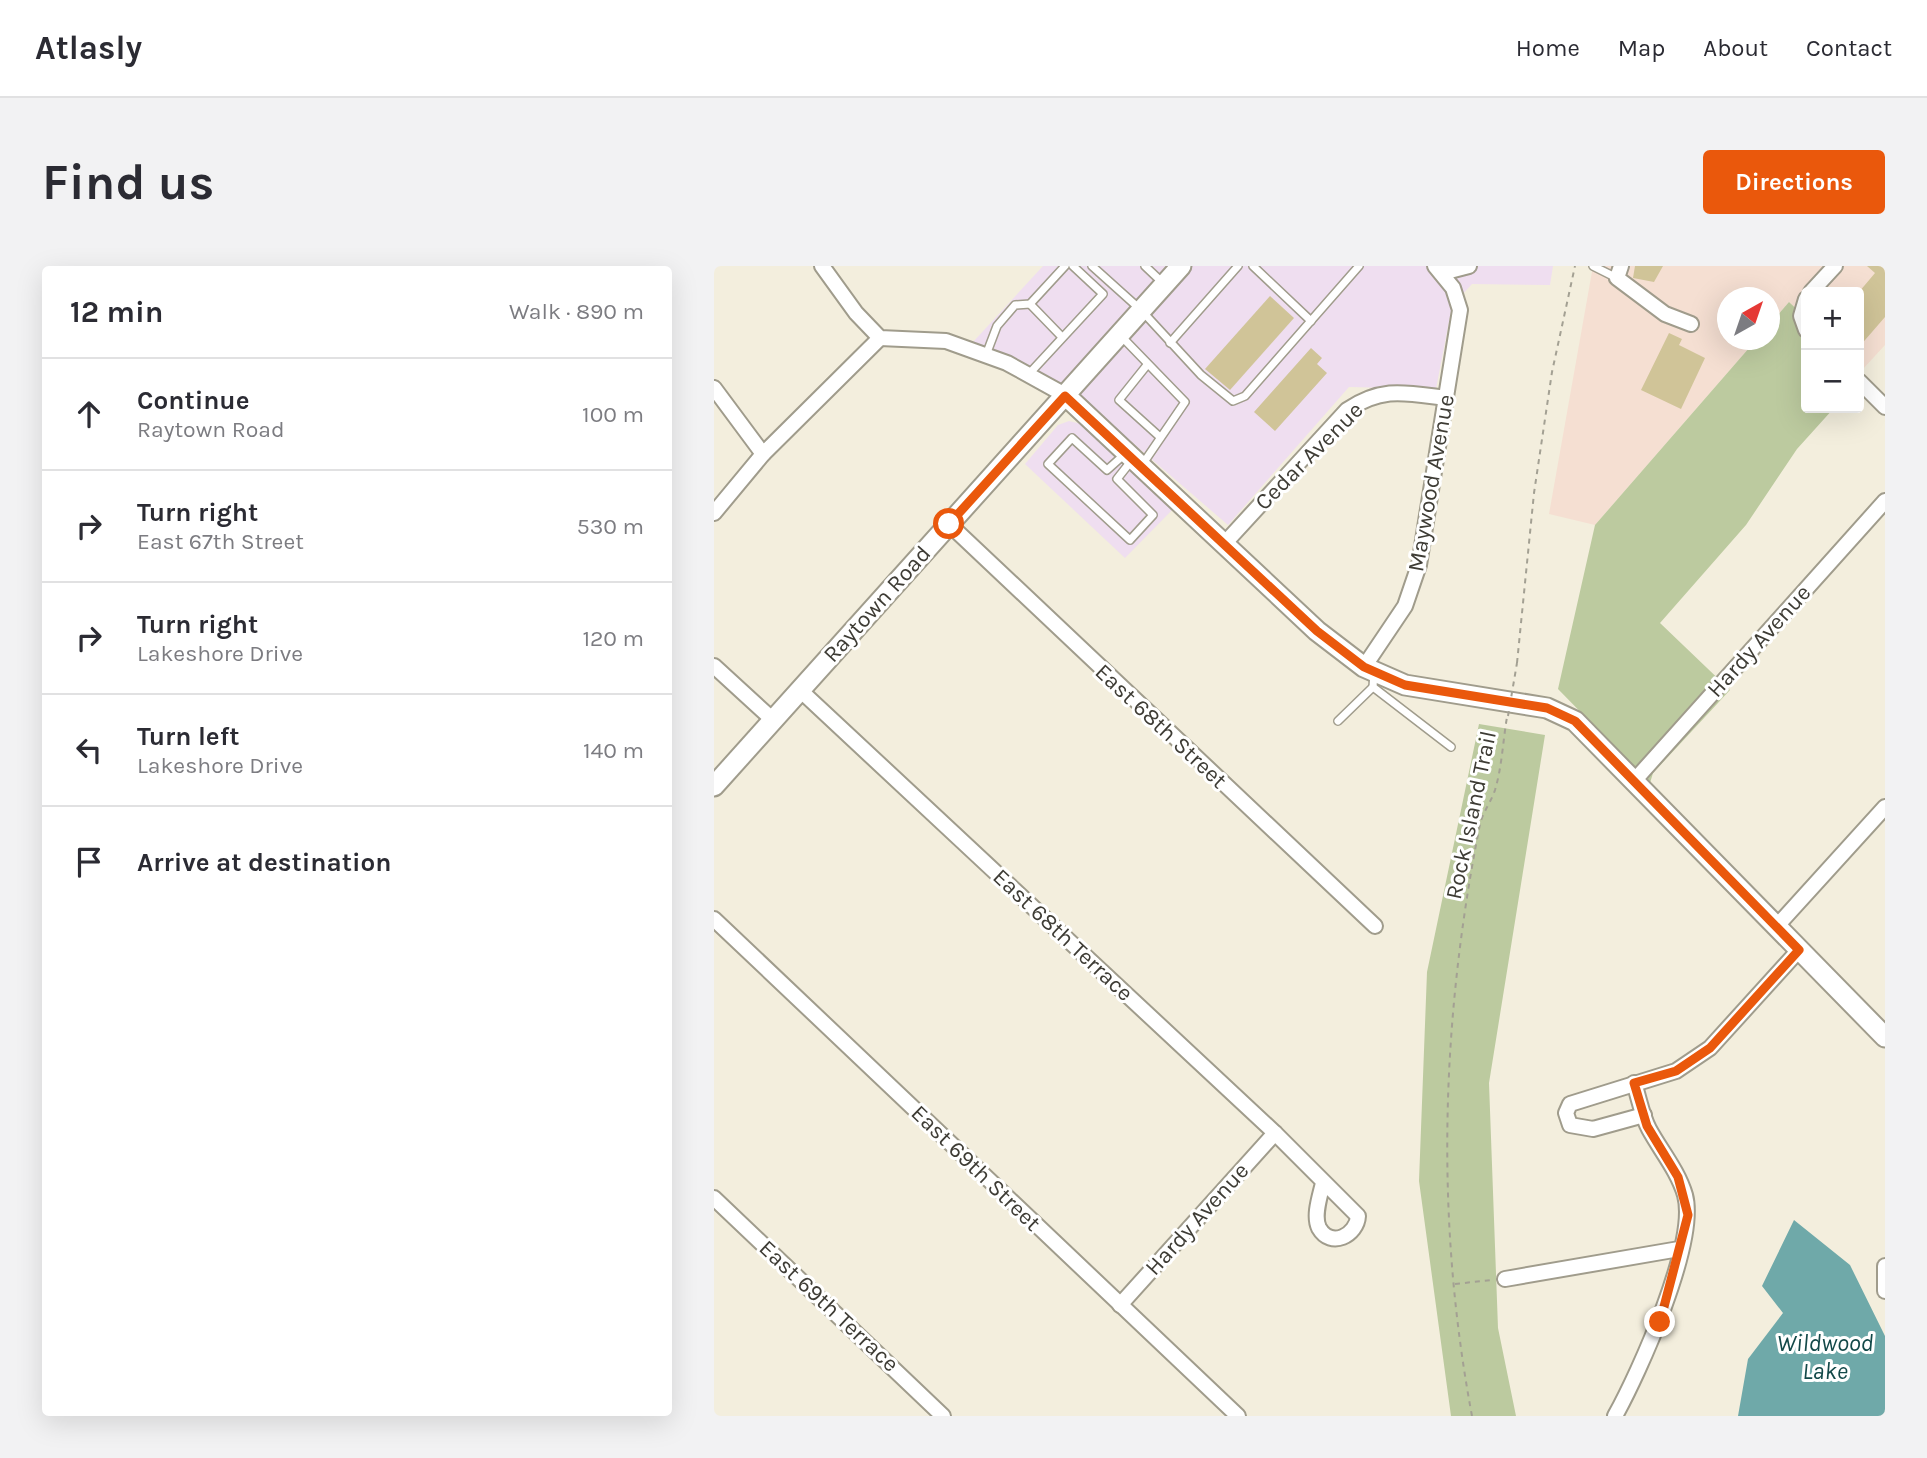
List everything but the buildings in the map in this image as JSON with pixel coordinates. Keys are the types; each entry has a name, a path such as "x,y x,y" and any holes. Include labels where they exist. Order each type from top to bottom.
{"street":[{"path":"822,266 856,313 880,338 946,341 986,355 1065,396 1317,631 1370,675 1405,685 1547,708 1575,721 1885,1037"},
{"name":"Raytown Road","path":"714,786 1181,266"},
{"path":"1439,270 1469,266"},
{"path":"1816,287 1835,266"},
{"name":"Maywood Avenue","path":"1370,675 1405,606 1419,565 1460,310 1453,288 1439,270"},
{"path":"1619,272 1665,314 1691,324"},
{"path":"714,513 762,454 880,338"},
{"path":"1864,386 1885,407"},
{"path":"714,388 762,454"},
{"name":"Cedar Avenue","path":"1225,543 1348,410 1364,399 1387,391 1447,398"},
{"name":"Hardy Avenue","path":"1634,781 1885,501"},
{"name":"East 68th Street","path":"949,524 1375,926"},
{"path":"714,666 773,720"},
{"name":"East 68th Terrace","path":"800,690 1275,1133 1323,1183"},
{"path":"1776,927 1885,807"},
{"name":"East 69th Street","path":"714,919 1238,1416"},
{"path":"1644,1115 1593,1129 1574,1127 1566,1117 1570,1104 1676,1071 1710,1048 1799,950"},
{"path":"1615,1416 1637,1378 1660,1322 1688,1215 1685,1195 1644,1115 1634,1083"},
{"name":"Hardy Avenue","path":"1120,1305 1275,1133"},
{"name":"East 69th Terrace","path":"714,1198 943,1416"},
{"path":"1504,1279 1679,1249"},
{"path":"1885,1266 1885,1291"}],"lane":[{"path":"986,355 997,326 1015,305 1030,304 1066,266"},
{"path":"1028,375 1103,294 1073,266"},
{"path":"1092,266 1141,310 1170,343 1226,396 1240,400 1359,266"},
{"path":"1145,266 1164,285"},
{"path":"1170,343 1238,266"},
{"path":"1253,266 1311,321"},
{"path":"1593,266 1619,272"},
{"path":"1030,304 1062,337"},
{"path":"1119,335 1185,402 1160,437 1134,459 1118,479 1153,515 1130,540 1048,464 1072,438 1107,470 1134,459"},
{"path":"1147,365 1135,387 1119,400 1160,437"},
{"path":"1163,412 1171,420"},
{"path":"1338,721 1370,675 1451,747"}],"path":[{"name":"Rock Island Trail","path":"1472,1416 1459,1346 1445,1168 1447,1072 1455,983 1481,820 1495,790 1517,663 1536,479 1552,372 1575,266"},
{"path":"1454,1284 1504,1279"}],"shaded area":[{"path":"1043,266 1553,266 1550,285 1472,284 1452,306 1436,389 1349,387 1228,525 1091,407 1051,378 973,342"},
{"path":"1593,266 1885,266 1885,345 1864,368 1864,287 1801,287 1801,313 1789,302 1780,312 1780,287 1717,287 1717,350 1747,350 1595,525 1549,514"},
{"path":"1069,421 1085,425 1176,506 1125,558 1025,464 1058,425"}],"green space":[{"path":"1789,302 1801,313 1801,413 1829,413 1797,449 1746,525 1660,623 1730,690 1653,773 1650,783 1558,689 1595,525 1747,350 1780,350 1780,312"},
{"path":"1479,724 1545,735 1489,1083 1498,1328 1516,1416 1451,1416 1419,1181 1427,972"}],"water":[{"name":"Wildwood Lake","path":"1794,1220 1850,1265 1885,1336 1885,1416 1738,1416 1748,1359 1783,1313 1762,1286"}],"route":[{"path":"949,524 1065,396 1317,631 1364,667 1405,685 1547,708 1575,721 1799,950 1726,1034 1710,1048 1676,1071 1634,1083 1647,1126 1678,1177 1685,1195 1688,1215 1660,1322"}]}
